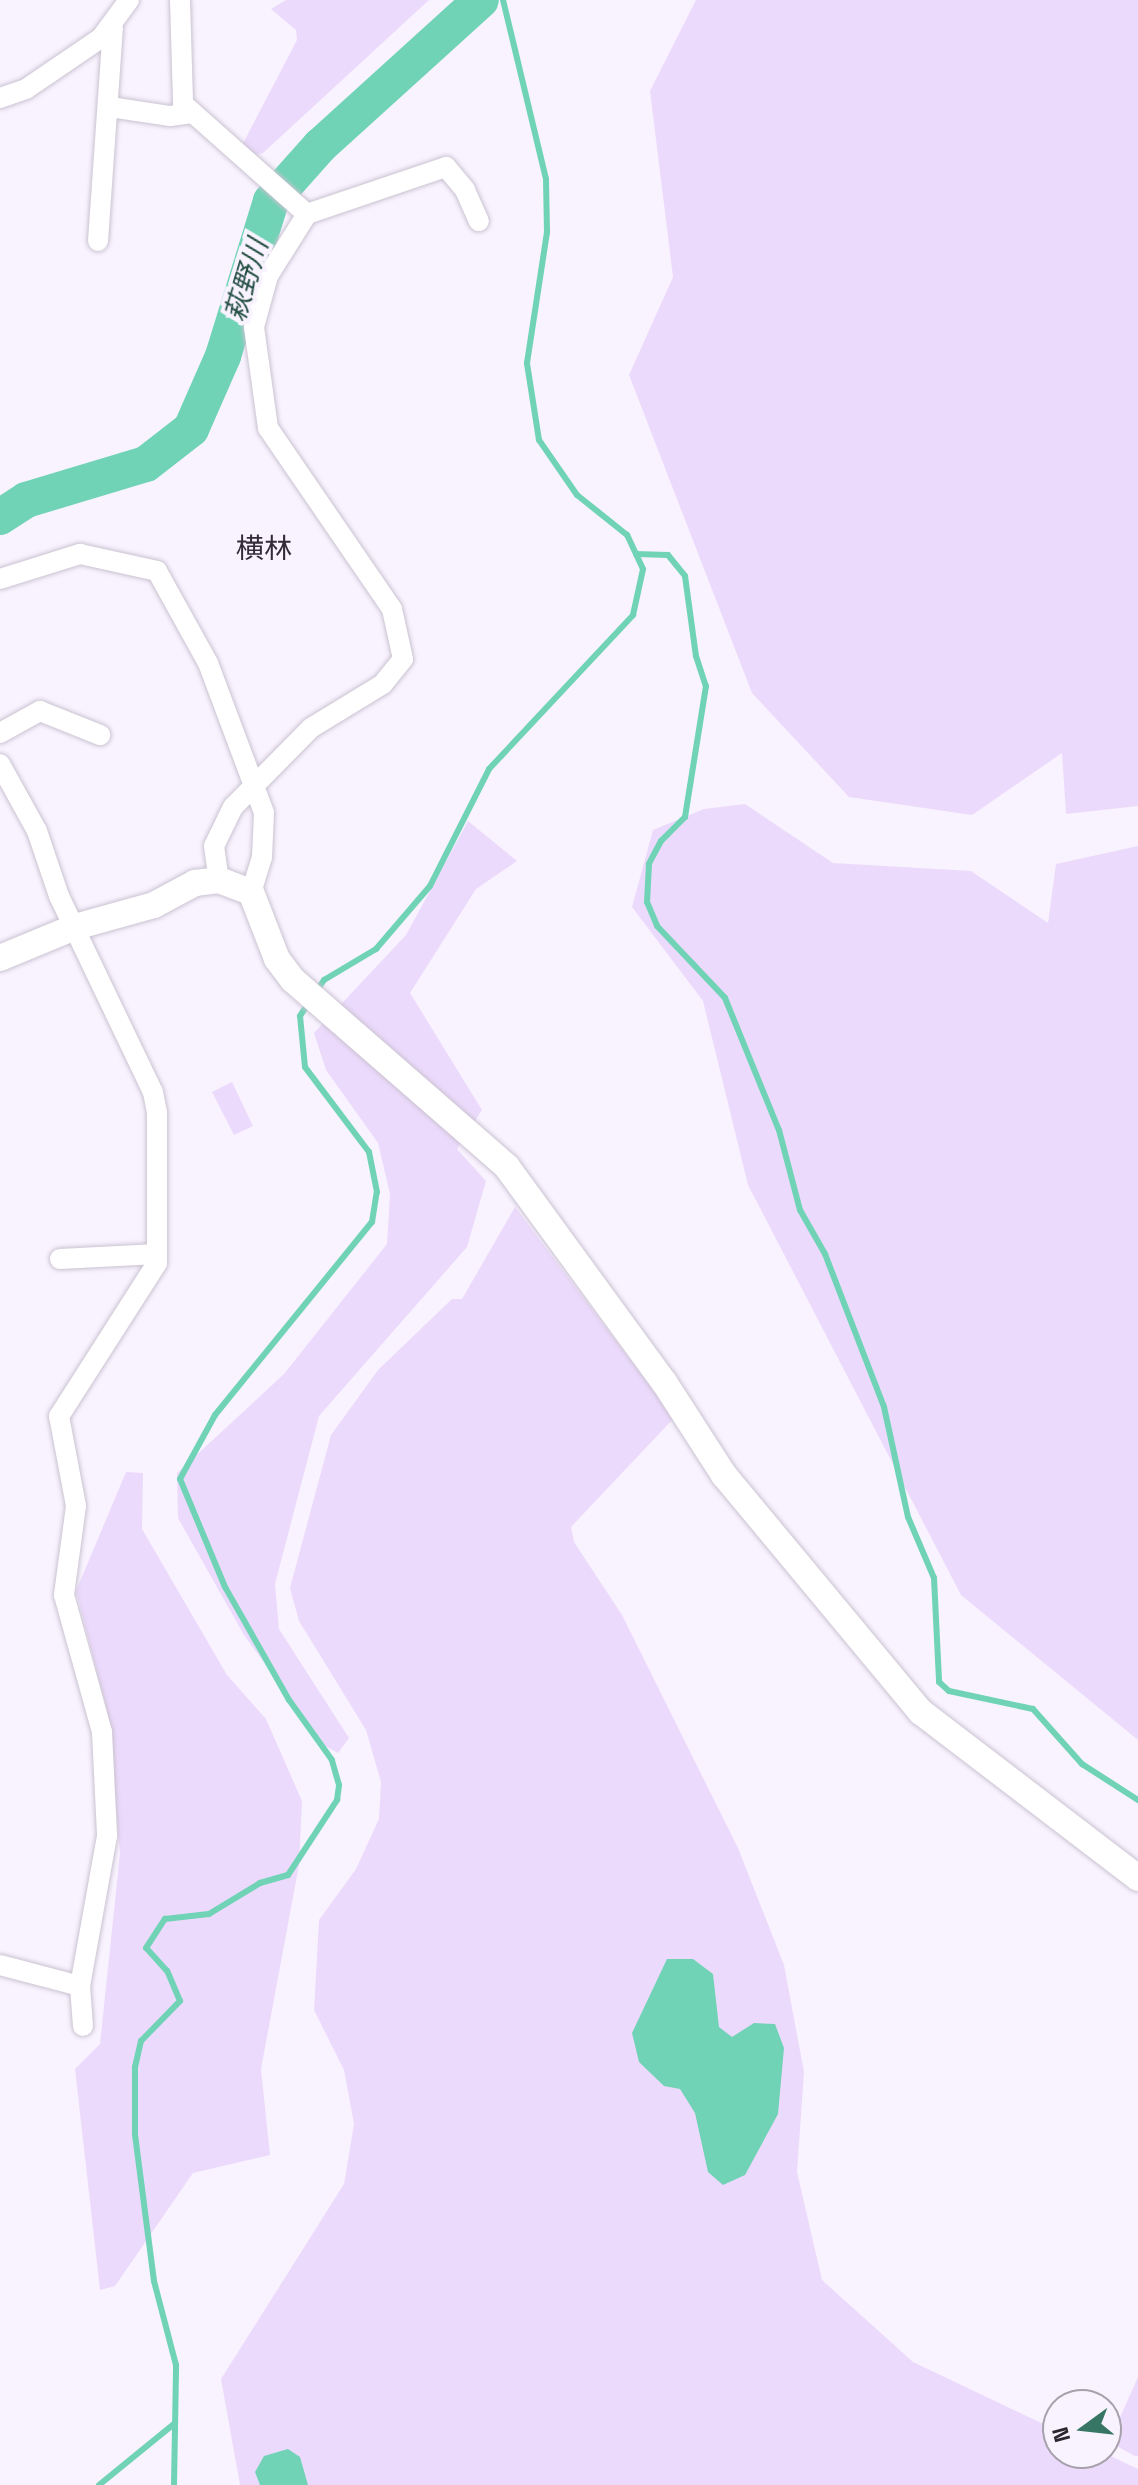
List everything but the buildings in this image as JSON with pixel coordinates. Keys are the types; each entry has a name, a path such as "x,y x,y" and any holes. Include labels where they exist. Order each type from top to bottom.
{"street":[{"path":"0,98 26,89 113,28 129,0"},
{"path":"180,0 183,104 302,208"},
{"path":"98,241 110,107 113,28"},
{"path":"110,107 170,116 193,113"},
{"path":"219,880 214,846 226,817 311,728 383,684 403,659 392,609 268,428 254,327 268,276 302,208 446,167 465,190 479,221"},
{"path":"0,579 80,554 157,571 208,663 264,813 262,857 251,892 277,959 313,996 507,1167 664,1382 724,1475 921,1712 1138,1878"},
{"path":"0,733 40,711 100,735"},
{"path":"0,764 37,831 75,927 153,1092 157,1263 59,1416 76,1506 64,1595 102,1732 107,1836 80,1986 83,2026"},
{"path":"0,958 75,927 154,905 195,883 219,880 251,892"},
{"path":"60,1259 157,1254"},
{"path":"0,1965 80,1986"}],"shaded area":[{"path":"286,0 429,0 263,153 249,156 240,149 297,40 296,30 271,9"},
{"path":"696,0 1138,0 1138,806 1066,814 1062,753 972,815 849,797 752,693 629,375 673,277 650,91"},
{"path":"745,804 833,863 971,871 1048,923 1056,864 1138,846 1138,1740 961,1595 748,1185 703,1001 632,907 653,830 704,809"},
{"path":"468,821 517,861 476,889 410,993 482,1110 457,1149 486,1181 467,1247 319,1416 275,1584 279,1629 349,1738 338,1753 325,1746 244,1635 178,1518 177,1473 284,1374 387,1244 390,1194 378,1143 326,1070 314,1033 406,935"},
{"path":"232,1082 253,1126 234,1135 212,1092"},
{"path":"515,1207 674,1418 571,1527 574,1542 622,1615 738,1848 784,1965 804,2072 797,2172 822,2280 913,2362 1042,2423 1042,2469 1122,2469 1122,2461 1138,2469 1138,2485 240,2485 221,2379 344,2184 354,2124 344,2070 314,2010 319,1920 356,1869 379,1819 381,1782 366,1730 299,1621 290,1588 331,1435 378,1370 452,1299 462,1299"},
{"path":"126,1472 143,1473 142,1529 227,1675 266,1719 302,1801 299,1865 261,2069 270,2155 193,2173 115,2286 100,2290 75,2069 100,2044 120,1853 107,1710 76,1591"},
{"path":"667,1959 693,1959 713,1974 719,2027 732,2037 754,2023 775,2024 784,2048 778,2114 745,2175 723,2185 708,2172 695,2113 680,2089 664,2086 639,2062 632,2033"},
{"path":"1138,2377 1138,2456 1122,2449 1122,2413"},
{"path":"288,2449 300,2457 308,2485 260,2485 255,2472 264,2456"}],"waterway":[{"name":"萩野川","path":"0,517 26,500 146,464 191,429 223,356 271,201 320,146 481,0"},
{"path":"315,993 324,980 376,949 430,886 489,769 633,615 643,569 627,535 577,495 539,440 527,363 547,232 546,179 503,0"},
{"path":"636,554 668,555 685,576 696,656 706,686 685,817 661,841 649,864 647,902 657,926 725,998 779,1130 800,1210 825,1254 884,1407 908,1517 934,1578 939,1682 949,1691 1033,1709 1082,1764 1138,1800"},
{"path":"174,2485 176,2365 154,2281 135,2135 135,2067 141,2041 180,2001 167,1971 146,1948 165,1919 209,1914 260,1883 288,1875 337,1800 339,1785 332,1760 289,1700 225,1587 180,1479 215,1415 372,1222 377,1192 369,1152 305,1067 300,1016 309,1002"},
{"path":"99,2485 175,2423"}],"district":[{"name":"横林","path":"264,548"}]}
